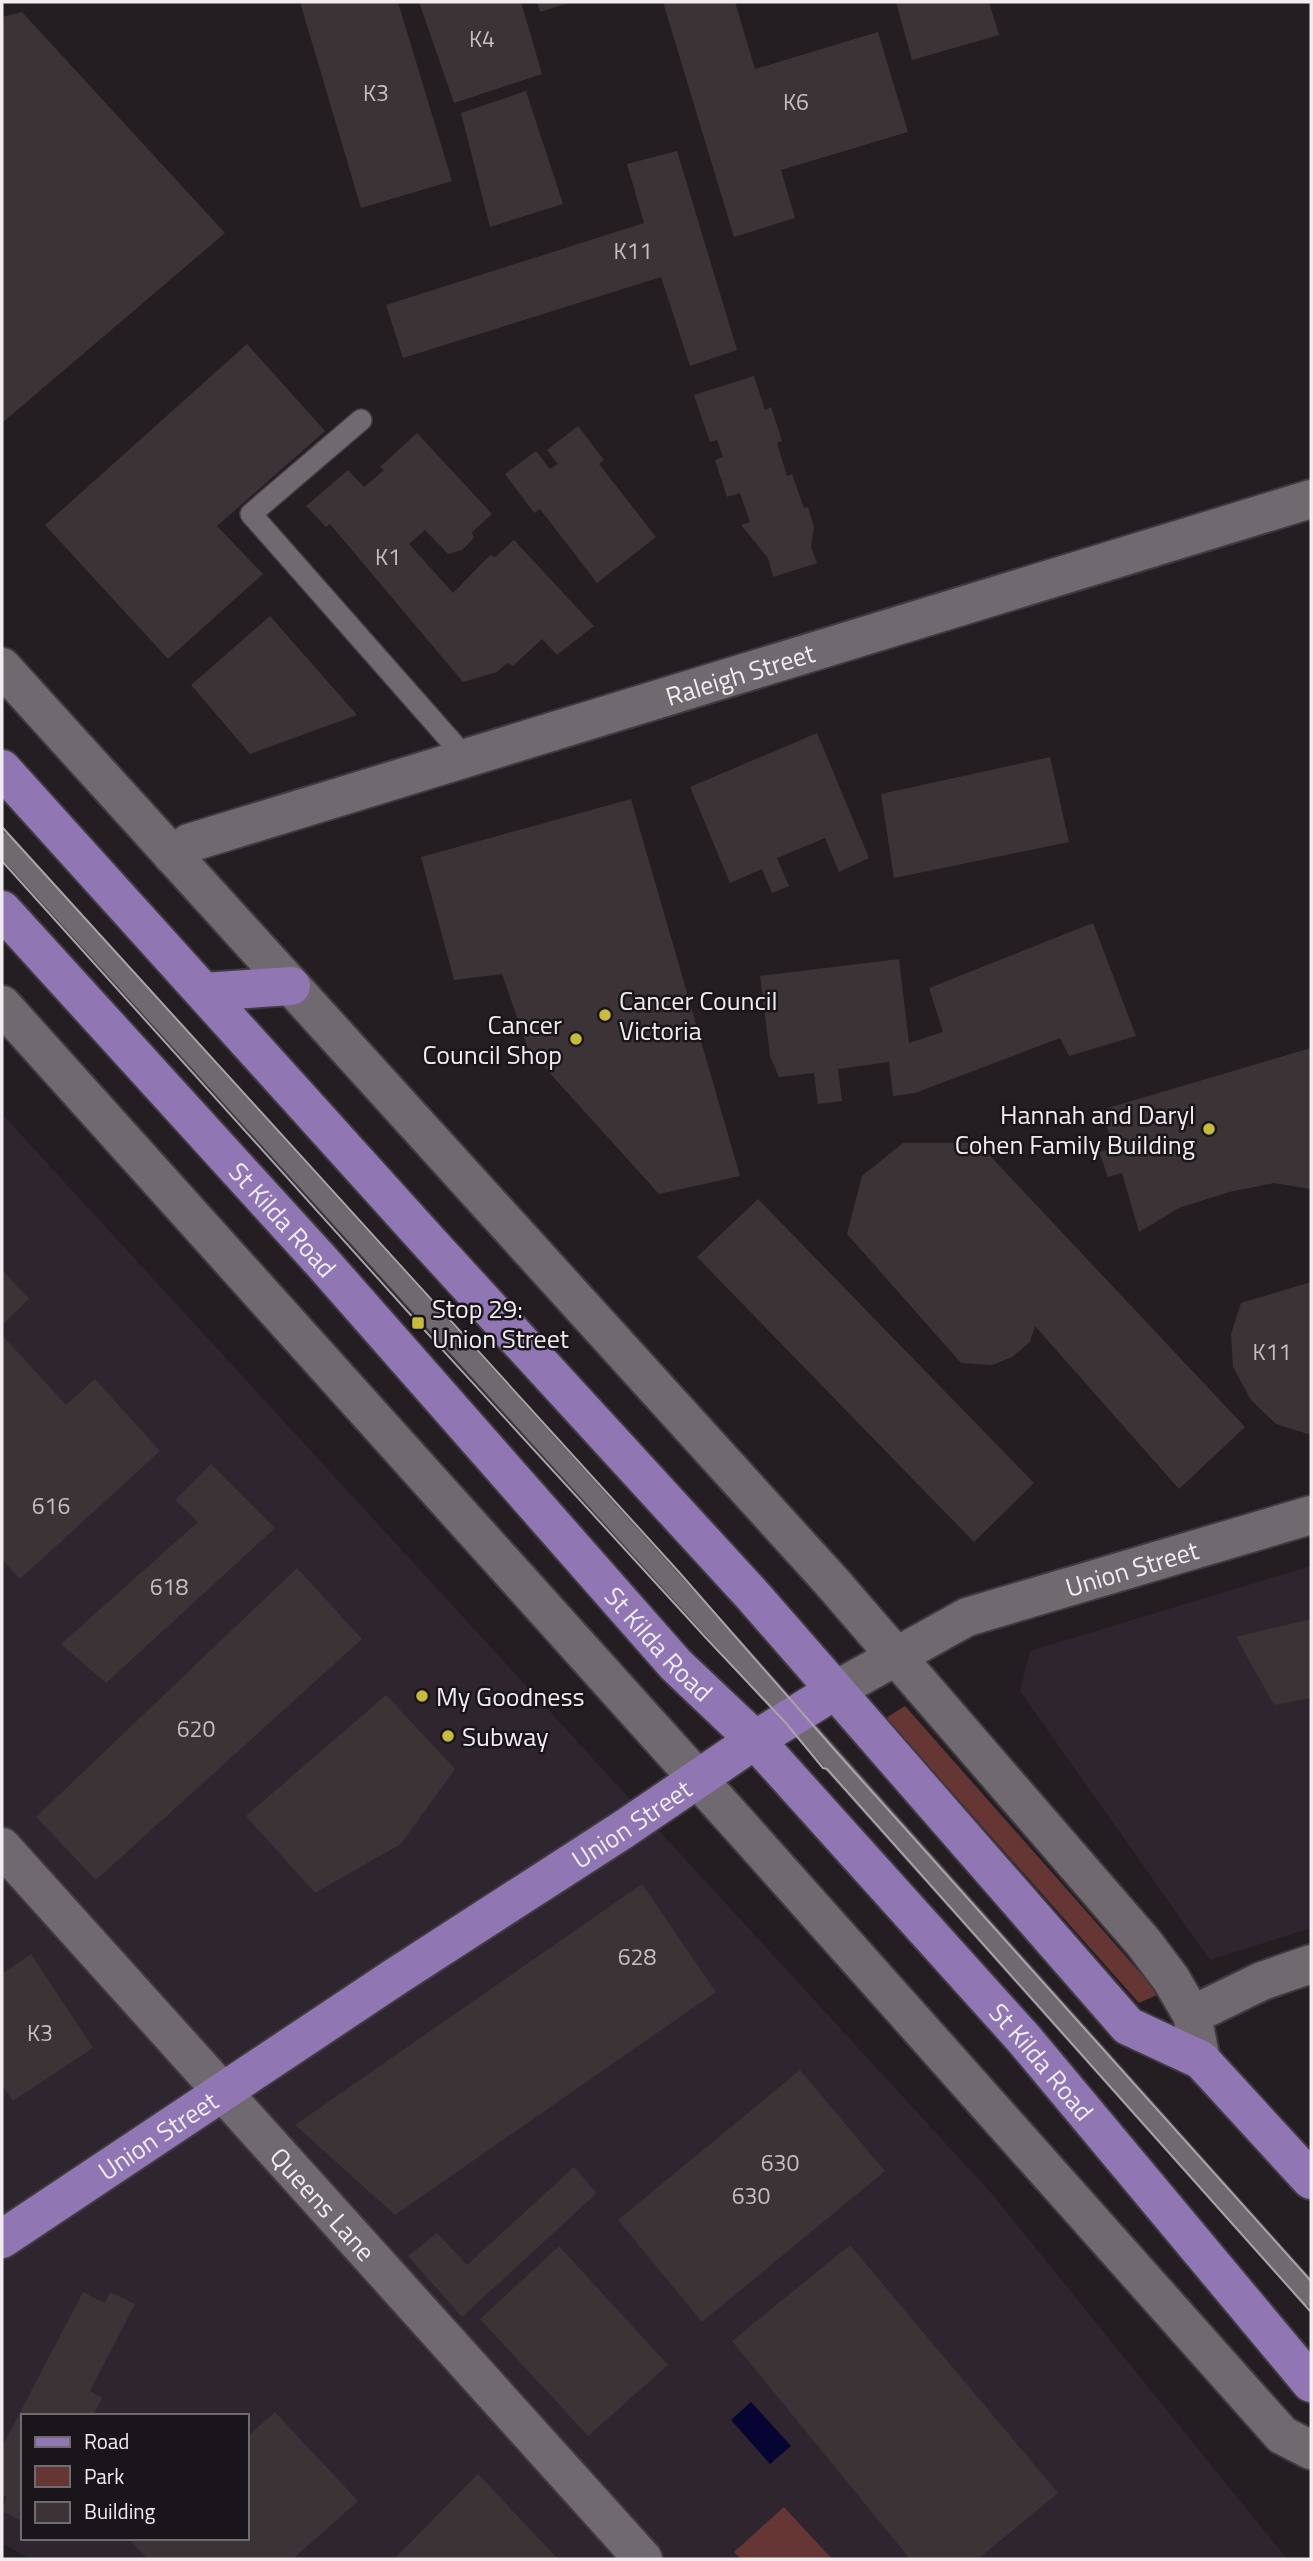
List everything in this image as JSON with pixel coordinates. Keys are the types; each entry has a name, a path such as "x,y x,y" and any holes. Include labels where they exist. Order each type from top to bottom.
{"main road":[{"name":"Raleigh Street","path":"173,855 189,843 1311,499"},
{"path":"2,667 896,1655 1117,1911 1171,1979 1192,2015 1201,2060"},
{"path":"2,769 754,1597 1128,2026 1201,2060 1311,2180"},
{"name":"St Kilda Road","path":"2,910 357,1302 676,1665 755,1740 1024,2039 1311,2383"},
{"path":"204,992 290,986"},
{"path":"2,1005 698,1779 1282,2435 1311,2450"},
{"name":"Union Street","path":"2,2239 755,1740 896,1655 967,1618 1311,1515"},
{"name":"Queens Lane","path":"2,1847 643,2559"},
{"path":"1192,2015 1262,1981 1311,1964"}],"lane":[{"path":"361,420 251,514 465,757"},
{"path":"2,843 793,1716 1311,2296"}],"shaded area":[{"path":"2,1114 992,2194 1287,2559 30,2559 2,2543"},
{"path":"1311,1566 1311,1928 1210,1960 1020,1691 1030,1651"},
{"path":"751,2402 791,2446 770,2464 731,2420"}],"green space":[{"path":"905,1706 1159,1994 1139,2003 886,1718"},
{"path":"784,2507 832,2559 741,2559 734,2552"}],"building":[{"path":"300,2 398,2 452,181 361,208"},
{"path":"419,2 521,2 542,74 454,103"},
{"path":"537,2 571,2 540,12"},
{"path":"663,2 735,2 755,69 878,32 908,132 781,170 795,218 734,237"},
{"path":"896,2 989,2 999,35 912,60"},
{"path":"22,12 225,233 2,423 2,17"},
{"path":"526,91 563,204 490,227 461,113"},
{"path":"677,151 737,350 690,366 661,277 403,358 386,305 644,223 627,164"},
{"path":"247,344 325,431 217,526 263,574 168,659 45,525"},
{"path":"754,376 765,410 771,407 782,441 777,443 787,476 792,474 804,508 808,507 814,527 811,547 817,563 773,577 768,558 741,525 750,522 740,493 727,497 715,460 723,457 717,440 710,442 694,395"},
{"path":"578,426 604,460 599,464 656,537 597,583 540,509 534,513 505,474 536,451 550,469 558,464 547,450"},
{"path":"417,433 492,514 472,532 474,538 462,550 448,554 425,530 409,544 453,593 490,555 495,557 514,540 594,626 557,655 542,639 513,666 507,663 497,672 463,682 330,524 326,527 306,506 348,470 364,487 384,470 380,467"},
{"path":"270,616 357,715 250,754 191,685"},
{"path":"817,733 869,858 839,872 825,838 777,858 789,886 772,893 762,869 730,883 690,787"},
{"path":"1050,757 1069,842 894,878 881,794"},
{"name":"Cancer Council Victoria","path":"631,799 740,1176 659,1194 528,1049 502,974 454,980 421,857"},
{"path":"1093,923 1136,1036 1069,1056 1060,1038 915,1093 893,1096 889,1062 838,1069 842,1101 818,1104 814,1073 779,1077 770,1056 760,976 899,959 909,1043 943,1032 929,988"},
{"name":"Hannah and Daryl Cohen Family Building","path":"1311,1048 1311,1189 1274,1183 1229,1192 1179,1208 1139,1232 1122,1173 1108,1177 1099,1152 1114,1148 1101,1110"},
{"path":"903,1143 978,1143 1245,1427 1179,1489 1035,1326 1030,1342 1012,1357 992,1365 961,1363 847,1234 862,1176"},
{"path":"758,1199 1034,1483 974,1542 697,1257"},
{"path":"2,1270 29,1299 2,1325"},
{"path":"1311,1282 1311,1435 1276,1424 1251,1400 1233,1367 1231,1334 1241,1303"},
{"path":"2,1335 66,1405 95,1379 160,1451 20,1579 2,1559"},
{"path":"211,1464 275,1528 106,1683 61,1644 198,1522 175,1500"},
{"path":"297,1568 362,1639 96,1880 36,1817"},
{"path":"1311,1619 1311,1698 1274,1705 1236,1637"},
{"path":"386,1695 455,1769 401,1844 315,1893 246,1816"},
{"path":"642,1884 716,1992 395,2215 295,2125"},
{"path":"31,1954 93,2048 13,2101 2,2085 2,1974"},
{"path":"800,2070 885,2171 702,2322 618,2220"},
{"path":"574,2167 597,2193 462,2317 408,2256 437,2233 467,2265"},
{"path":"850,2245 1058,2493 978,2559 910,2559 732,2341"},
{"path":"559,2246 668,2365 588,2436 480,2319"},
{"path":"83,2292 105,2303 110,2292 135,2304 90,2391 102,2398 94,2414 21,2414 21,2521 2,2511 7,2497 2,2495 2,2447"},
{"path":"275,2412 358,2501 293,2559 147,2559 131,2541 248,2540 248,2436"},
{"path":"478,2474 558,2559 394,2559"}],"tram line":[{"path":"2,827 678,1571 840,1756 1311,2281"},
{"path":"2,861 418,1323 785,1722 823,1768 827,1769 1311,2312"}],"place":[{"name":"Cancer Council Victoria","path":"605,1015"},
{"name":"Cancer Council Shop","path":"576,1039"},
{"name":"Hannah and Daryl Cohen Family Building","path":"1209,1129"},
{"name":"Stop 29: Union Street","path":"418,1323"},
{"name":"My Goodness","path":"422,1696"},
{"name":"Subway","path":"448,1736"}]}
